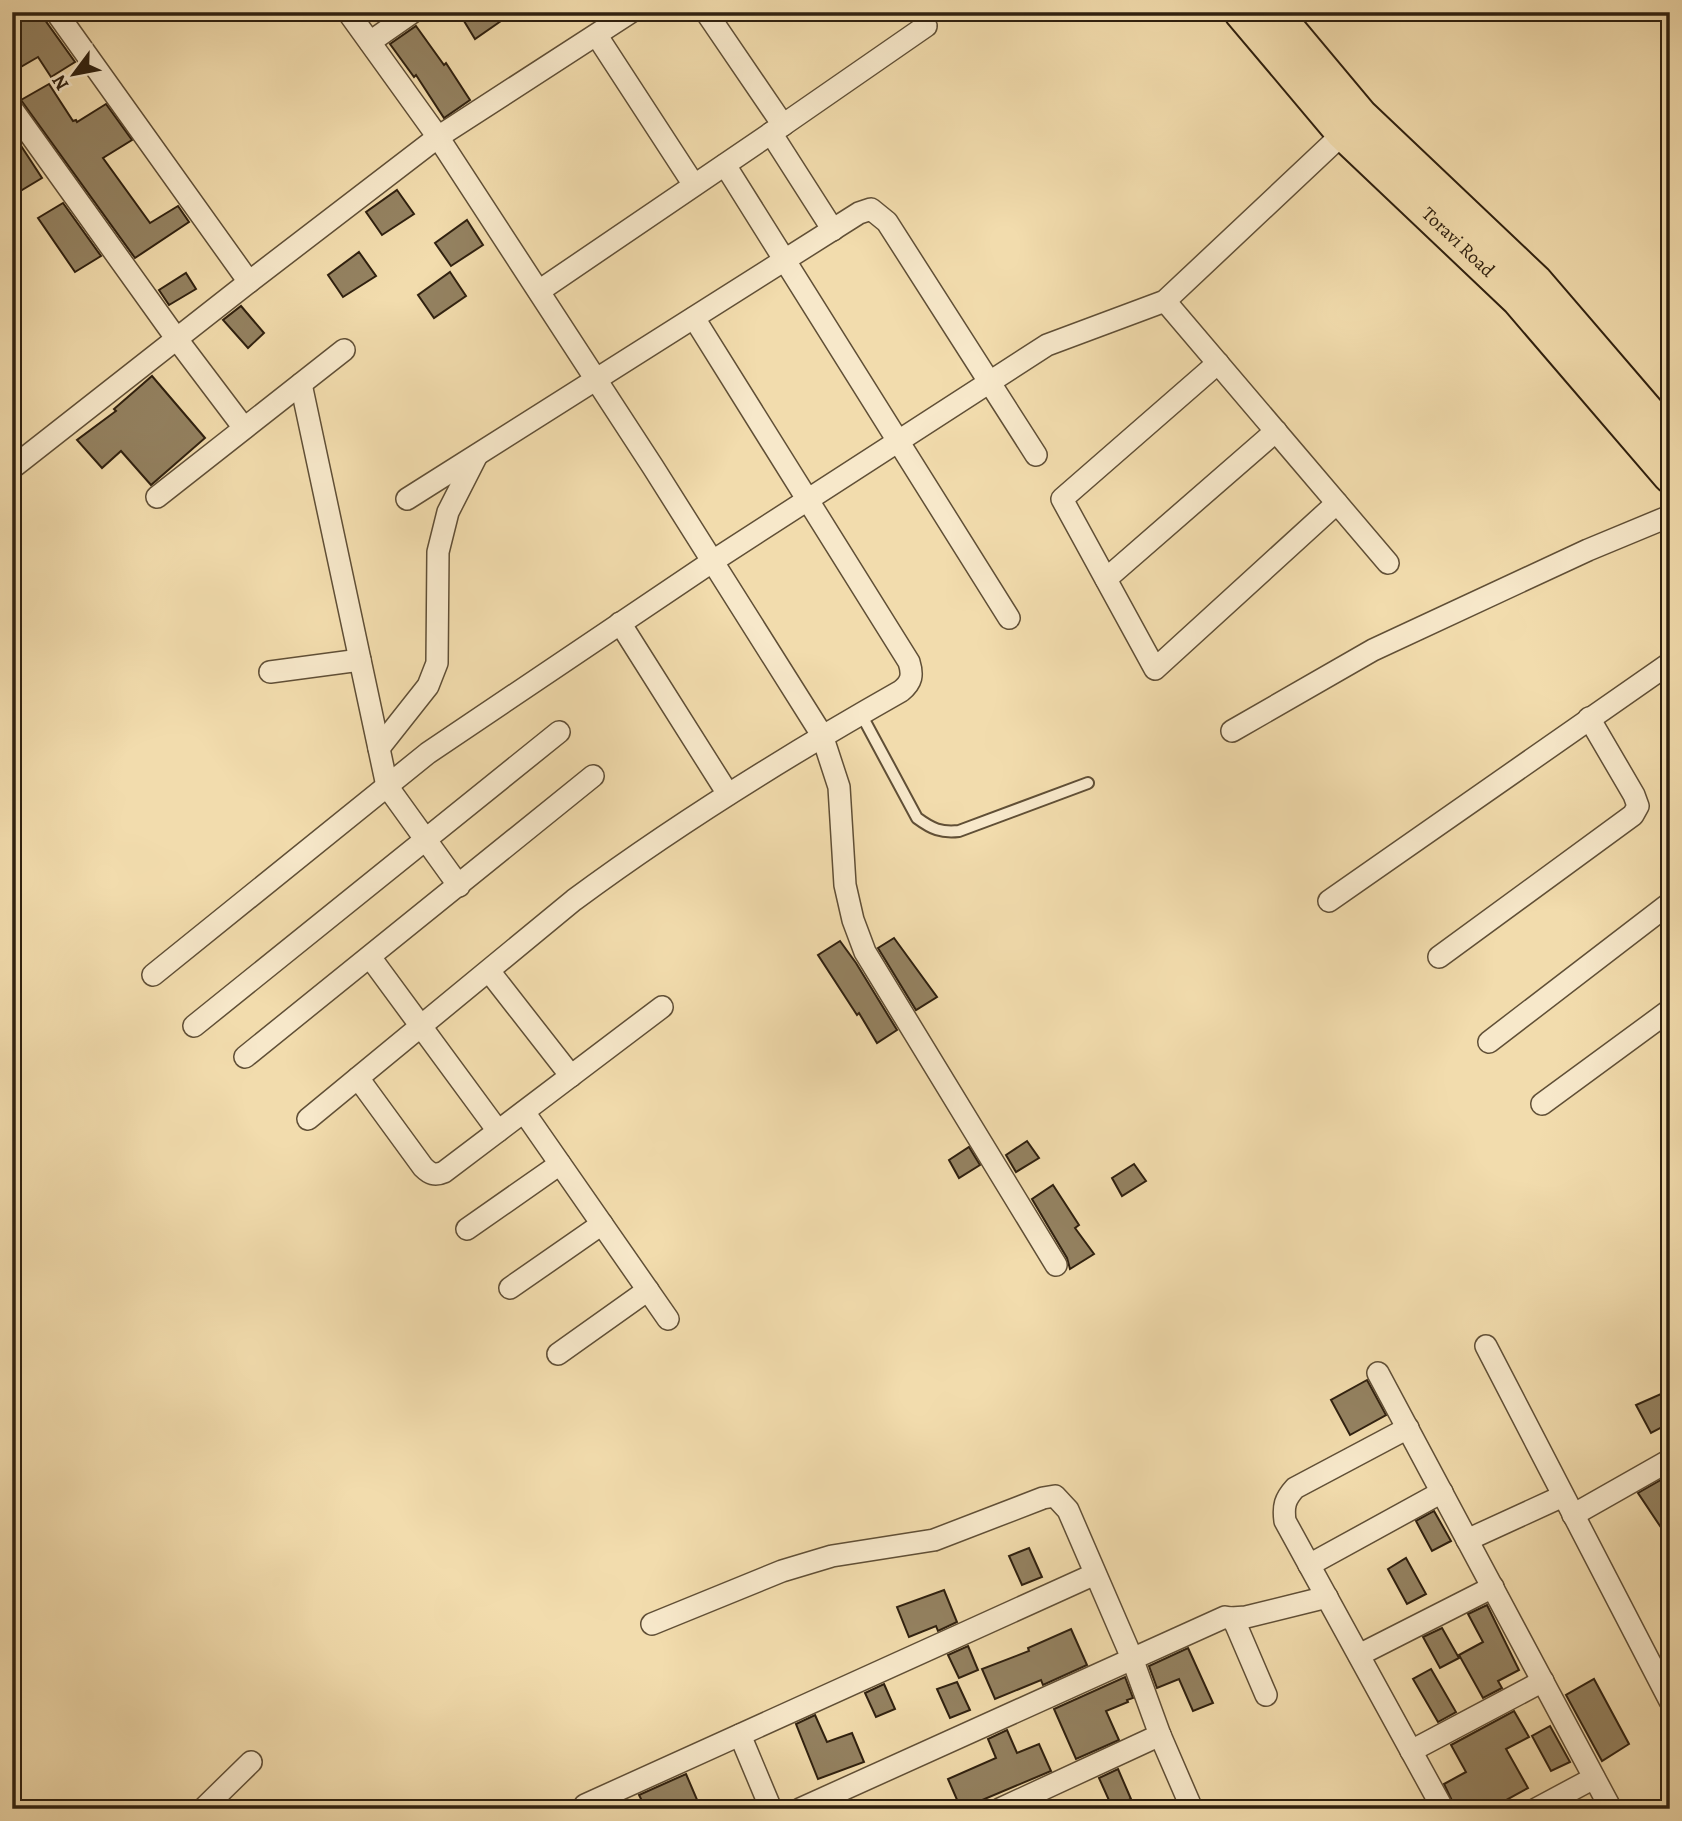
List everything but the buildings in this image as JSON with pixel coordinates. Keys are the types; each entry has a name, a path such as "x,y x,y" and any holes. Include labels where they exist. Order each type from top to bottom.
{"highway":[{"name":"Toravi Road","path":"1241,12 1518,299 1670,476"},
{"name":"Toravi Road","path":"1274,12 1352,125 1536,282 1670,438"}],"street":[{"path":"56,12 248,282"},
{"path":"348,12 438,137 597,379 822,735 839,786 845,885 853,920 866,951 1056,1265"},
{"path":"370,42 413,12"},
{"path":"12,468 438,137 631,12"},
{"path":"706,12 777,129 832,230"},
{"path":"539,291 926,26"},
{"path":"597,36 694,185"},
{"path":"12,109 244,428"},
{"path":"153,975 428,753 713,561 1047,345 1165,301 1352,125"},
{"path":"725,165 1009,618"},
{"path":"407,499 859,213 871,209 887,222 1036,455"},
{"path":"1165,301 1388,563"},
{"path":"308,1119 602,880 728,794 910,684 912,673 909,662 694,318"},
{"path":"157,496 344,350"},
{"path":"1218,363 1062,499 1155,669 1337,503"},
{"path":"301,384 387,786 459,886"},
{"path":"1106,579 1276,431"},
{"path":"379,748 428,686 437,663 438,552 448,512 477,455"},
{"path":"1232,732 1373,650 1597,546 1670,516"},
{"path":"620,623 728,794"},
{"path":"270,672 360,660"},
{"path":"1329,901 1670,663"},
{"path":"1439,957 1633,815 1638,806 1634,795 1590,718"},
{"path":"194,1026 559,732"},
{"path":"245,1057 593,776"},
{"path":"1489,1042 1670,903"},
{"path":"370,957 498,1131"},
{"path":"489,971 571,1076"},
{"path":"358,1078 429,1174 437,1175 662,1007"},
{"path":"1542,1104 1670,1010"},
{"path":"524,1112 668,1319"},
{"path":"467,1229 560,1164"},
{"path":"510,1288 602,1224"},
{"path":"558,1354 648,1290"},
{"path":"1486,1346 1670,1701"},
{"path":"1378,1373 1611,1809"},
{"path":"1408,1428 1295,1488 1286,1497 1283,1510 1285,1521 1443,1809"},
{"path":"1468,1540 1568,1505 1670,1460"},
{"path":"1309,1565 1442,1493"},
{"path":"652,1624 794,1567 832,1556 934,1540 1043,1498 1055,1496 1068,1510 1132,1658 1160,1735 1192,1809"},
{"path":"585,1805 1096,1574"},
{"path":"1359,1655 1493,1587"},
{"path":"800,1809 1217,1620 1246,1617 1327,1597"},
{"path":"1231,1618 1266,1695"},
{"path":"1411,1751 1542,1681"},
{"path":"740,1735 771,1809"},
{"path":"1000,1809 1160,1735"},
{"path":"203,1809 251,1762"},
{"path":"1536,1809 1594,1777"}],"lane":[{"path":"861,714 917,818 931,828 943,832 959,831 1088,783"}]}
